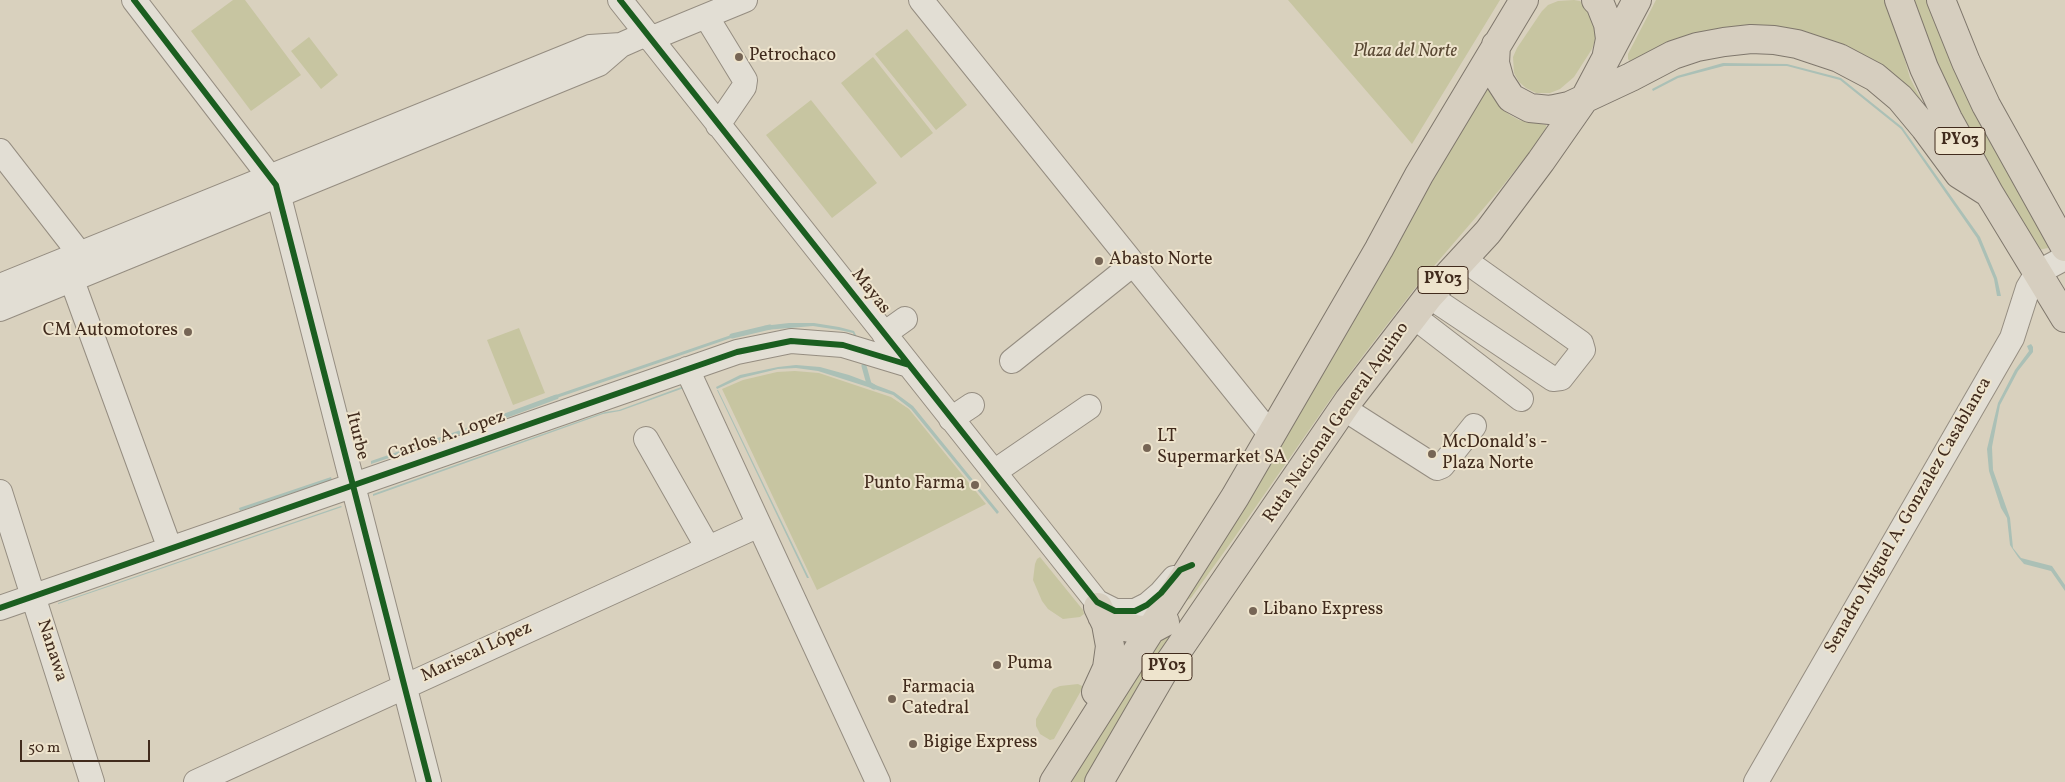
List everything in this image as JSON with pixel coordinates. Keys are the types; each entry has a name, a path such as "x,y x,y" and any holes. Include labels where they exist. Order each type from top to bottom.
{"highway":[{"name":"Ruta Nacional General Aquino","path":"1100,780 1163,672 1343,408 1421,306 1499,218 1585,98 1637,0"},
{"name":"PY03","path":"1899,0 1924,68 1948,119 1989,193 2065,318"},
{"name":"PY03","path":"1941,0 1986,105 2065,247"},
{"name":"PY03","path":"1054,782 1136,651 1152,629 1271,435 1305,373 1379,249 1419,175 1496,45 1525,2"},
{"path":"1604,8 1610,39 1607,58"},
{"path":"1496,45 1495,63 1500,81 1511,98 1530,108 1550,110 1569,106 1672,55 1697,47 1751,39 1797,44 1839,58 1875,77 1900,98 1959,174 1989,193"},
{"path":"1099,609 1117,625 1127,629 1152,629 1181,614 1197,600 1216,578 1227,570 1235,568"},
{"path":"1081,738 1086,710 1104,678 1110,656 1108,635 1099,609"}],"street":[{"path":"134,0 275,185"},
{"name":"Mayas","path":"620,0 994,472 1099,609"},
{"path":"0,309 76,267 275,185 599,64 620,45 706,16 745,0"},
{"path":"921,0 1271,435"},
{"path":"706,16 745,77 744,86 718,125"},
{"path":"0,150 76,267 170,549"},
{"name":"Iturbe","path":"275,185 429,782"},
{"path":"2038,273 2065,258"},
{"path":"1421,306 1553,379 1560,378 1583,350 1582,343 1463,259"},
{"path":"1012,361 1133,264"},
{"path":"0,286 76,267"},
{"name":"Senadro Miguel A. Gonzalez Casablanca","path":"1756,782 2012,338 2028,288 2038,273"},
{"path":"1421,306 1521,399"},
{"path":"884,334 905,319"},
{"name":"Carlos A. Lopez","path":"0,608 737,352 791,341 843,345 909,365"},
{"path":"687,369 878,782"},
{"path":"951,419 972,404"},
{"path":"994,472 1089,407"},
{"path":"1343,408 1437,468 1442,466 1474,426"},
{"path":"646,439 708,548"},
{"name":"Nanawa","path":"0,492 92,782"},
{"name":"Mariscal López","path":"196,782 759,525"},
{"path":"1099,609 1135,611 1147,606 1161,593 1180,570 1192,565"},
{"path":"1064,782 1070,774 1081,738"}],"green space":[{"path":"233,0 245,0 301,75 251,111 191,31"},
{"name":"Plaza del Norte","path":"1288,0 1500,0 1412,144"},
{"path":"1656,0 1888,0 1910,78 1929,115 1807,37 1632,64 1628,59 1628,54"},
{"path":"1910,0 1933,0 2050,246 2048,248 2038,250 1958,114"},
{"path":"1558,1 1580,1 1588,8 1595,27 1595,40 1592,49 1574,77 1560,89 1550,93 1536,93 1519,82 1514,73 1513,57 1517,48 1548,5"},
{"path":"907,29 967,105 936,130 875,54"},
{"path":"309,37 338,75 321,89 291,51"},
{"path":"873,57 933,133 901,158 841,83"},
{"path":"1487,88 1502,109 1510,115 1519,120 1546,125 1547,130 1501,188 1416,287 1365,353 1191,598 1184,602"},
{"path":"811,100 877,183 832,218 766,135"},
{"path":"519,328 545,393 513,405 487,340"},
{"path":"777,372 819,373 891,397 909,409 986,504 817,590 722,389 743,380"},
{"path":"1040,557 1083,610 1084,614 1080,617 1063,619 1048,609 1042,601 1033,580 1035,564"},
{"path":"1177,628 1087,782 1072,782 1094,737 1154,642"},
{"path":"1078,684 1082,686 1082,689 1054,739 1050,740 1040,734 1036,726 1036,719 1053,689 1060,686"}],"shaded area":[{"path":"1723,63 1787,64 1841,78 1902,127 1980,237 1997,278 2001,296 1997,296 1994,279 1977,238 1901,129 1840,80 1787,66 1724,66 1678,78 1653,91 1652,89 1677,76"},
{"path":"814,323 839,327 854,331 857,337 854,338 853,333 813,326 765,330 763,326"},
{"path":"737,333 737,336 551,400 550,397"},
{"path":"2031,344 2033,352 2018,371 2000,405 1992,447 1993,470 2010,518 2013,548 2021,558 2052,566 2065,585 2065,591 2051,571 2024,564 2010,545 2007,518 2001,508 1989,471 1987,449 1998,403 2015,370 2029,351 2027,346"},
{"path":"796,365 820,367 849,375 894,392 913,406 999,512 997,514 911,409 893,395 818,371 796,368 778,369 741,378 717,389 716,387 740,375"},
{"path":"684,386 684,388 620,411 603,414 373,496 373,494 605,412 619,410"},
{"path":"718,390 809,578 807,578"},
{"path":"481,423 482,427 371,464 371,461"},
{"path":"331,477 332,480 240,511 239,508"},
{"path":"342,507 58,604 58,603"}],"waterway":[{"path":"732,336 770,327"},
{"path":"864,366 869,384 874,387"},
{"path":"475,427 556,397"}],"cycle path":[{"path":"134,0 276,185 429,782"},
{"path":"620,0 1097,602 1115,611 1135,611 1147,605 1161,593 1180,570 1192,565"},
{"path":"0,608 737,352 791,341 843,345 909,365"}],"place":[{"name":"Petrochaco","path":"739,57"},
{"name":"Abasto Norte","path":"1099,261"},
{"name":"CM Automotores","path":"188,332"},
{"name":"LT Supermarket SA","path":"1147,448"},
{"name":"McDonald’s - Plaza Norte","path":"1432,454"},
{"name":"Punto Farma","path":"975,485"},
{"name":"Libano Express","path":"1253,611"},
{"name":"Puma","path":"997,665"},
{"name":"Farmacia Catedral","path":"892,699"},
{"name":"Bigige Express","path":"913,744"}]}
